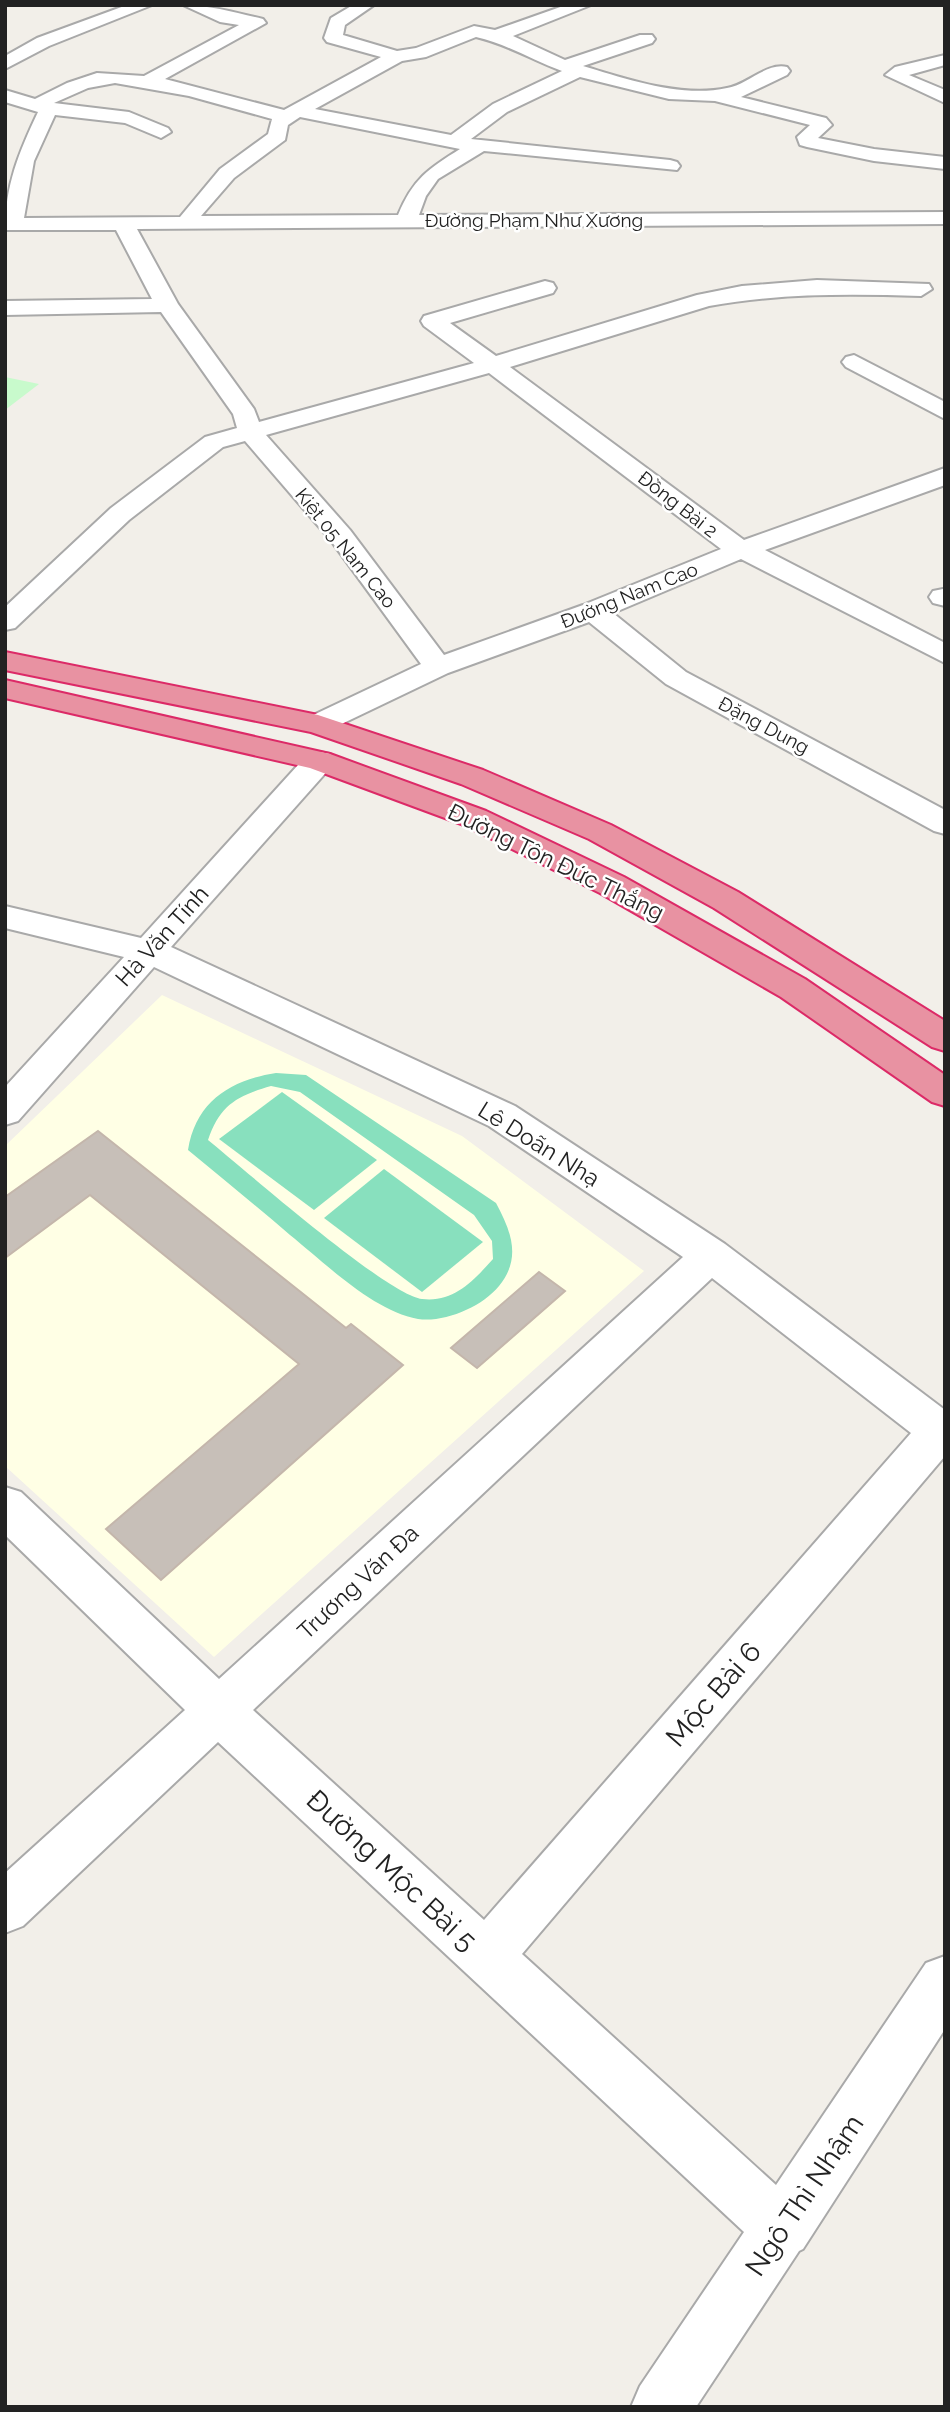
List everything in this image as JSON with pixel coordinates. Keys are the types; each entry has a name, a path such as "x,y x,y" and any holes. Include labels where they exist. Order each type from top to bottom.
{"highway":[{"name":"Đường Tôn Đức Thắng","path":"5,661 317,724 472,777 600,832 726,900 945,1038"},
{"name":"Đường Tôn Đức Thắng","path":"5,690 98,708 319,761 475,818 612,885 793,988 945,1093"}],"street":[{"path":"5,64 43,42 144,5"},
{"path":"144,83 257,23 226,18 191,5"},
{"path":"496,36 583,5"},
{"path":"354,7 337,22 332,38 397,57"},
{"path":"187,222 206,192 230,168 278,136 279,123 292,114 397,57 419,53 474,31 526,47 532,54 572,68 670,93 703,96 727,94 781,71"},
{"path":"189,35 223,42"},
{"path":"406,221 416,196 431,176 500,108 572,68 646,39"},
{"path":"945,60 894,75 945,97"},
{"path":"41,106 57,93 98,79 144,83 292,114 465,144 670,166"},
{"path":"147,106 184,90"},
{"path":"727,94 723,98 819,122 822,125 807,137 807,141 914,161 945,163"},
{"path":"5,96 41,106 129,118 161,132"},
{"path":"9,224 21,188 24,161 47,112 41,106"},
{"path":"881,218 896,187 914,161"},
{"name":"Đường Phạm Như Xương","path":"9,224 945,218"},
{"name":"Kiệt 05 Nam Cao","path":"123,223 167,305 245,414 250,432 341,536 438,667"},
{"path":"5,622 120,514 214,442 492,365 705,300 742,293 817,287 921,289"},
{"name":"Đồng Bài 2","path":"545,288 432,321 741,550 945,654"},
{"path":"5,308 167,305"},
{"path":"853,362 945,412"},
{"name":"Đường Nam Cao","path":"317,724 438,667 593,611 741,550 945,476"},
{"name":"Đặng Dung","path":"593,611 676,678 945,824"},
{"name":"Hà Văn Tính","path":"5,1111 319,761"},
{"name":"Lê Doãn Nhạ","path":"5,917 149,951 502,1116 711,1255 942,1433"},
{"name":"Trương Văn Đa","path":"5,1908 711,1255"},
{"name":"Mộc Bài 6","path":"486,1957 942,1433"},
{"name":"Đường Mộc Bài 5","path":"7,1510 219,1711 783,2229"},
{"name":"Ngô Thì Nhậm","path":"661,2407 783,2229 945,1982"}],"shaded area":[{"path":"162,995 462,1136 644,1271 214,1657 5,1466 5,1146"}],"green space":[{"path":"5,377 39,384 5,410"},
{"path":"276,1073 306,1075 496,1203 510,1234 512,1255 506,1276 492,1294 462,1312 428,1320 401,1314 384,1306 334,1272 188,1150 192,1133 207,1106 230,1088 260,1076","holes":["271,1086 300,1092 474,1215 492,1241 493,1259 478,1275 454,1294 444,1297 422,1299 404,1292 348,1255 208,1140 218,1118 239,1098"]},
{"path":"282,1092 377,1160 314,1210 219,1139"},
{"path":"384,1169 483,1242 422,1292 324,1218"}],"building":[{"path":"98,1131 346,1328 351,1324 403,1365 161,1580 106,1529 299,1364 90,1195 5,1258 5,1197"},
{"path":"539,1272 565,1291 477,1368 451,1348"}]}
